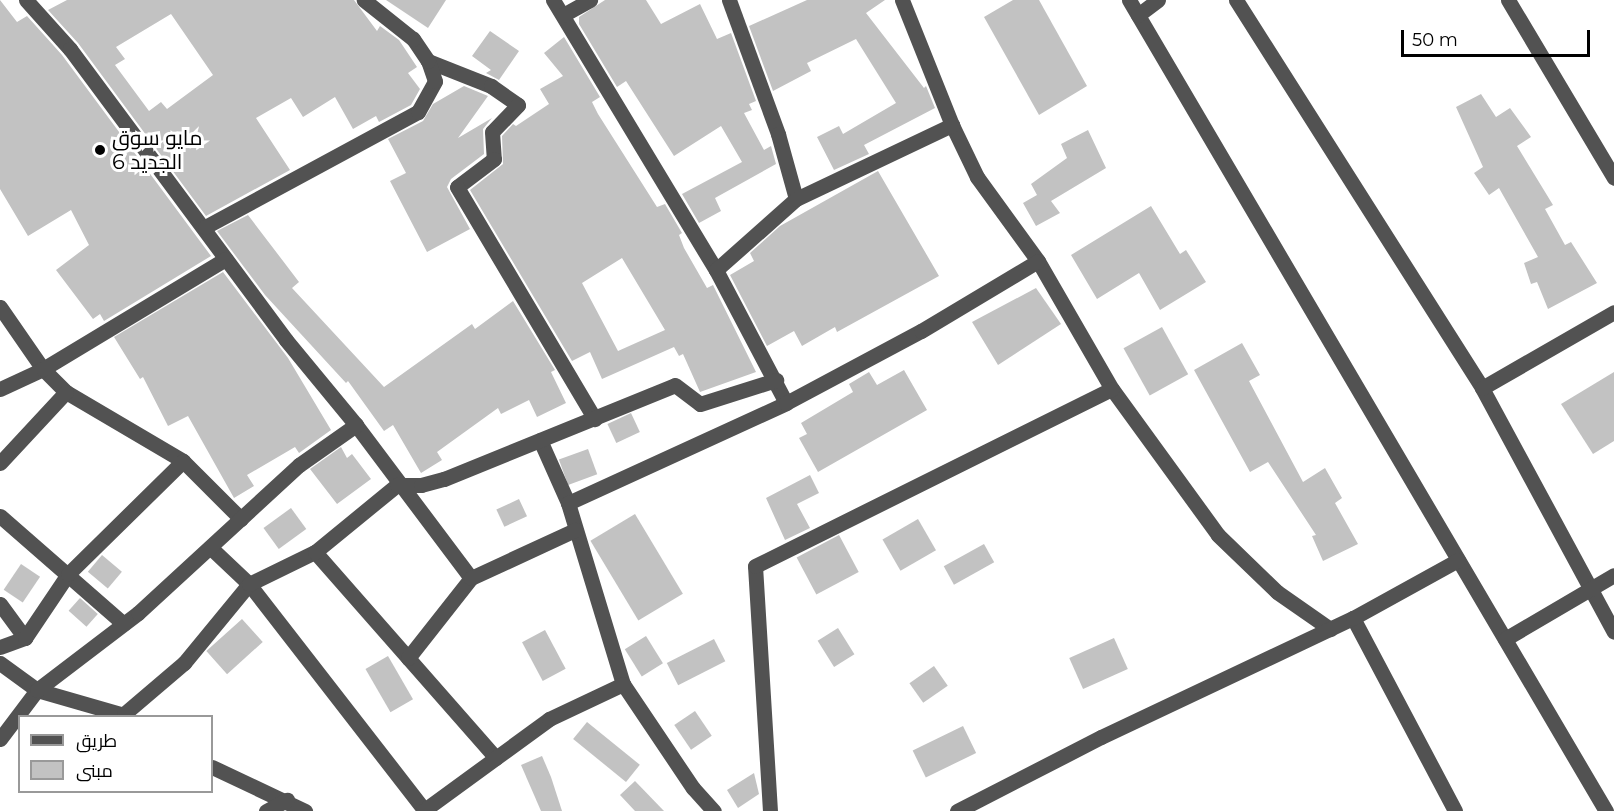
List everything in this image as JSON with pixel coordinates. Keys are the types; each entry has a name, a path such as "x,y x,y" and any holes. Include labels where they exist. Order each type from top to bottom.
{"street":[{"path":"26,0 70,49 205,227 225,259 356,425 397,485 471,578"},
{"path":"205,227 418,112 435,81 428,61 413,39 364,0"},
{"path":"553,0 716,270 776,380 786,403"},
{"path":"563,15 590,0"},
{"path":"729,0 778,134 796,199"},
{"path":"902,0 952,125 977,177 1038,261 1112,388 1218,536 1277,592 1330,629"},
{"path":"1129,0 1606,811"},
{"path":"1138,15 1158,0"},
{"path":"1236,0 1482,388 1589,590 1614,632"},
{"path":"1508,0 1614,177"},
{"path":"428,61 492,86 518,105 492,132 494,159 457,187 595,419"},
{"path":"716,270 796,199 952,125"},
{"path":"0,389 43,369 225,259"},
{"path":"568,503 786,403 921,331 1038,261"},
{"path":"0,307 43,369 66,393 183,461 241,519"},
{"path":"1482,388 1614,312"},
{"path":"0,663 37,690 126,715 184,663 249,584 315,552 397,485 421,485 444,479 675,385 700,404 776,380"},
{"path":"770,811 755,566 1112,388"},
{"path":"0,463 66,393"},
{"path":"18,715 37,690 124,624 212,549 299,465 356,425"},
{"path":"540,440 568,503 574,530 623,684 693,788 714,811"},
{"path":"0,647 25,638 68,574 183,461"},
{"path":"0,516 124,624"},
{"path":"408,658 471,578 574,530"},
{"path":"212,549 249,584 423,811 549,719 623,684"},
{"path":"315,552 496,758"},
{"path":"957,811 1112,731 1353,618 1458,560"},
{"path":"1505,639 1614,575"},
{"path":"0,604 25,638"},
{"path":"1353,618 1455,811"},
{"path":"0,740 18,716"},
{"path":"213,767 287,800 305,811"},
{"path":"266,811 287,800"}],"building":[{"path":"0,0 17,22 27,16 62,55 211,256 104,321 100,314 93,319 56,270 89,245 71,210 28,236 0,189"},
{"path":"67,0 354,0 377,31 380,26 399,40 417,67 408,73 420,89 411,105 379,122 376,116 353,129 335,97 303,117 291,98 256,118 290,170 206,216 78,43 48,10","holes":["171,14 213,75 167,109 161,102 149,111 115,65 125,59 116,47"]},
{"path":"386,0 446,0 428,28"},
{"path":"605,0 646,0 661,24 700,4 717,39 731,33 756,101 749,104 752,110 744,113 764,150 771,146 776,164 715,198 721,211 699,223 682,194 742,162 721,126 674,156 626,81 617,87 579,24 579,17"},
{"path":"807,0 885,0 866,13 924,88 926,86 935,108 864,145 869,154 834,170 817,137 839,126 843,134 896,103 856,39 807,63 811,71 773,91 749,26"},
{"path":"1013,0 1039,0 1087,86 1039,115 984,17"},
{"path":"490,31 519,51 499,80 486,73 491,70 472,56"},
{"path":"564,37 600,97 592,102 598,114 657,207 665,204 682,233 679,235 684,248 707,288 713,285 756,372 700,392 683,354 679,356 674,347 602,379 590,352 572,361 470,190 503,164 502,136 513,124 516,126 549,104 540,89 563,76 544,53","holes":["622,258 665,330 618,351 582,283"]},
{"path":"464,86 488,96 458,138 492,118 483,129 484,154 451,179 447,187 470,229 427,252 390,181 406,173 388,139 423,121 433,104"},
{"path":"1481,94 1496,117 1510,108 1531,137 1517,146 1553,205 1545,209 1565,245 1571,242 1597,283 1548,309 1537,282 1531,284 1524,263 1538,257 1499,188 1489,195 1474,173 1483,167 1456,107"},
{"path":"1088,130 1106,168 1051,201 1060,213 1036,226 1023,203 1037,195 1031,184 1067,158 1061,144"},
{"path":"878,171 939,276 837,332 835,327 802,346 794,331 767,346 730,275 754,261 750,253 780,226"},
{"path":"1151,206 1180,254 1186,250 1206,282 1160,310 1139,273 1097,299 1071,255"},
{"path":"248,215 299,282 292,288 384,387 472,324 475,329 513,301 555,370 551,372 566,403 537,417 529,400 501,414 498,408 437,452 442,460 421,473 393,425 384,431 348,381 346,383 265,295 217,231"},
{"path":"223,272 288,358 331,430 299,453 295,447 247,475 254,486 234,498 188,416 168,426 143,377 140,379 114,337"},
{"path":"1036,288 1061,324 998,365 972,322"},
{"path":"1162,327 1188,374 1150,396 1124,348"},
{"path":"1242,343 1260,375 1249,381 1303,482 1325,468 1342,498 1335,503 1358,544 1323,561 1312,536 1316,535 1268,462 1250,472 1194,370"},
{"path":"904,370 927,410 818,472 799,438 807,434 801,423 853,392 849,384 869,372 877,385"},
{"path":"1614,372 1614,441 1593,454 1561,404"},
{"path":"631,413 640,432 616,443 607,424"},
{"path":"341,447 347,458 352,454 371,479 337,504 310,469"},
{"path":"588,449 597,474 568,485 559,460"},
{"path":"810,475 819,493 797,504 810,528 785,540 766,498"},
{"path":"519,499 527,516 504,527 496,510"},
{"path":"291,508 306,529 279,549 263,528"},
{"path":"635,514 683,594 638,620 590,541"},
{"path":"918,519 936,550 900,571 882,540"},
{"path":"839,535 859,572 816,595 797,558"},
{"path":"984,544 994,562 954,585 944,566"},
{"path":"102,555 122,572 108,589 88,572"},
{"path":"21,564 40,577 23,603 4,590"},
{"path":"80,598 98,614 86,627 69,611"},
{"path":"242,619 263,642 227,674 206,651"},
{"path":"838,628 854,654 834,667 818,641"},
{"path":"545,630 566,669 543,681 522,642"},
{"path":"646,636 663,663 642,676 625,649"},
{"path":"1114,638 1128,669 1083,689 1069,658"},
{"path":"714,639 725,661 678,685 667,663"},
{"path":"388,656 413,699 390,712 365,669"},
{"path":"934,666 948,686 923,703 909,683"},
{"path":"695,711 712,736 691,750 674,725"},
{"path":"587,722 640,765 626,782 573,739"},
{"path":"963,726 976,753 926,778 913,751"},
{"path":"542,756 562,811 541,811 521,765"},
{"path":"754,773 759,794 738,808 727,790"},
{"path":"635,781 664,811 635,811 620,795"}],"place":[{"name":"مايو سوق 6 الجديد","path":"100,150"}]}
